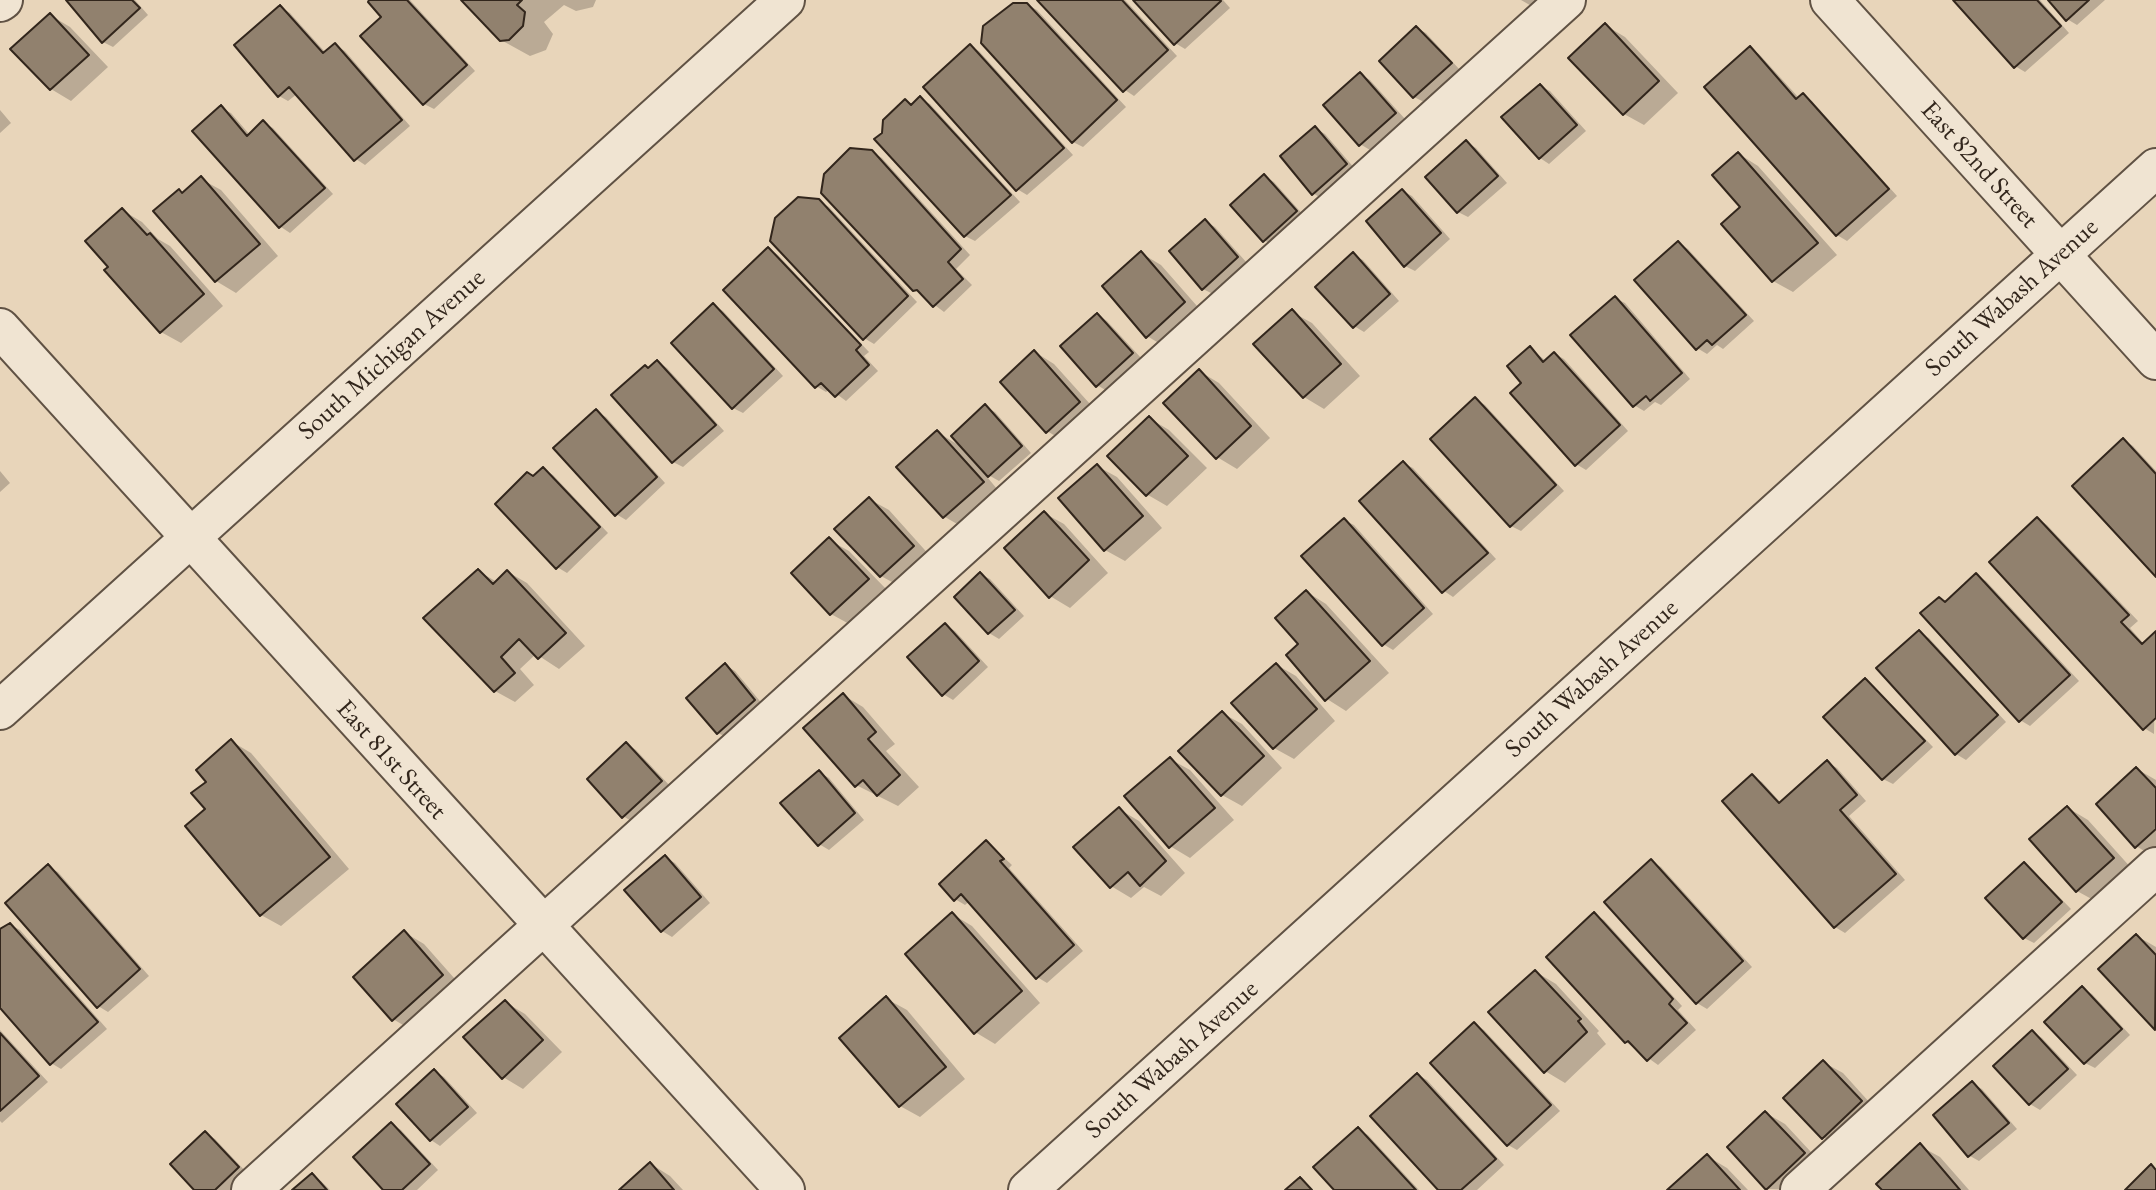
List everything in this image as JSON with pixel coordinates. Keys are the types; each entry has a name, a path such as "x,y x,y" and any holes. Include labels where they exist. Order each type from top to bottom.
{"street":[{"name":"South Michigan Avenue","path":"0,710 785,0"},
{"path":"251,1190 1566,0"},
{"name":"East 82nd Street","path":"1830,0 2156,360"},
{"name":"South Wabash Avenue","path":"1028,1190 2156,168"},
{"name":"East 81st Street","path":"0,328 785,1190"},
{"path":"1800,1190 2156,867"}],"building":[{"path":"66,0 132,0 140,8 102,43"},
{"path":"369,0 407,0 467,65 423,105 360,36 381,17"},
{"path":"461,0 522,0 517,5 525,12 523,26 509,40 500,41"},
{"path":"1037,0 1122,0 1168,50 1123,92"},
{"path":"1133,0 1220,0 1221,1 1174,45"},
{"path":"1953,0 2037,0 2061,26 2014,68"},
{"path":"2048,0 2089,0 2066,21"},
{"path":"1013,3 1027,3 1117,100 1072,143 981,43 983,26"},
{"path":"280,5 323,53 335,43 402,120 354,161 289,87 278,97 234,45"},
{"path":"50,13 89,55 50,90 10,49"},
{"path":"1605,23 1659,81 1623,115 1568,58"},
{"path":"1416,26 1452,63 1413,98 1379,61"},
{"path":"970,44 1064,148 1016,191 923,87"},
{"path":"1750,46 1796,99 1803,93 1889,189 1836,236 1704,87"},
{"path":"1360,72 1396,113 1359,146 1323,105"},
{"path":"1540,84 1577,125 1539,159 1501,117"},
{"path":"920,96 1011,195 964,237 874,139 882,133 883,120 905,99 911,105"},
{"path":"221,105 247,136 263,120 325,188 279,228 192,131"},
{"path":"1315,126 1347,164 1312,195 1280,156"},
{"path":"1466,140 1498,176 1457,213 1425,177"},
{"path":"850,148 872,150 961,249 948,262 963,279 933,307 917,290 913,291 821,193 824,174"},
{"path":"1738,152 1818,243 1772,282 1721,224 1740,207 1712,175"},
{"path":"1264,174 1297,211 1263,242 1230,205"},
{"path":"201,176 260,244 215,282 153,211 179,189 182,193"},
{"path":"1402,189 1441,233 1404,267 1366,221"},
{"path":"798,197 819,199 908,296 863,340 770,241 775,218"},
{"path":"122,208 147,235 150,233 204,294 160,333 104,270 108,267 85,241"},
{"path":"1205,219 1238,257 1202,290 1169,251"},
{"path":"1678,241 1746,315 1712,345 1707,340 1696,350 1634,280"},
{"path":"768,247 861,345 856,350 869,365 835,397 821,383 815,388 723,290"},
{"path":"1141,251 1185,302 1146,338 1102,286"},
{"path":"1353,252 1390,294 1353,328 1315,287"},
{"path":"1615,296 1682,373 1650,401 1646,396 1633,407 1570,335"},
{"path":"713,303 774,369 732,409 671,343"},
{"path":"1292,309 1341,364 1303,398 1253,344"},
{"path":"1097,313 1133,353 1096,387 1060,346"},
{"path":"1530,346 1543,362 1554,352 1620,425 1575,466 1510,393 1521,383 1507,366"},
{"path":"1034,350 1080,402 1046,433 1000,382"},
{"path":"657,360 716,425 672,463 611,395 645,365 648,368"},
{"path":"1199,369 1251,426 1216,459 1163,403"},
{"path":"1475,397 1556,485 1510,527 1430,439"},
{"path":"985,404 1022,446 988,477 951,436"},
{"path":"596,409 657,477 615,516 553,448"},
{"path":"1149,416 1188,456 1146,496 1107,456"},
{"path":"937,430 984,482 943,518 896,467"},
{"path":"2123,438 2156,474 2156,577 2072,486"},
{"path":"1403,461 1488,553 1442,593 1359,501"},
{"path":"1097,464 1143,516 1104,551 1058,498"},
{"path":"543,467 600,527 556,569 495,504 527,472 533,476"},
{"path":"869,497 914,546 880,577 834,529"},
{"path":"1044,511 1089,560 1049,598 1004,548"},
{"path":"2037,517 2129,615 2121,622 2142,644 2156,631 2156,718 2143,730 1989,562"},
{"path":"1344,518 1424,608 1382,646 1301,556"},
{"path":"829,537 869,579 830,615 791,573"},
{"path":"478,569 493,584 507,570 566,633 538,659 519,639 501,657 515,673 494,692 423,618"},
{"path":"980,572 1015,610 988,634 954,597"},
{"path":"1976,573 2070,675 2019,722 1920,613 1939,597 1945,602"},
{"path":"1306,590 1370,661 1325,701 1286,655 1298,644 1275,618"},
{"path":"945,623 979,661 942,696 907,657"},
{"path":"1919,630 1998,715 1955,755 1876,668"},
{"path":"725,663 755,700 717,734 686,698"},
{"path":"1276,663 1317,709 1273,749 1231,703"},
{"path":"1865,678 1925,741 1882,780 1823,717"},
{"path":"843,693 876,732 868,739 900,775 877,796 863,780 855,787 803,728"},
{"path":"1222,711 1264,756 1221,796 1178,751"},
{"path":"231,739 330,857 260,916 185,826 205,809 191,793 206,782 196,770"},
{"path":"626,742 662,781 622,818 587,779"},
{"path":"1170,757 1215,808 1169,848 1124,796"},
{"path":"1827,760 1857,795 1840,810 1896,874 1834,928 1722,801 1752,774 1779,803"},
{"path":"2136,767 2156,788 2156,829 2135,848 2096,804"},
{"path":"819,770 855,813 818,846 780,803"},
{"path":"2067,806 2114,858 2076,892 2029,839"},
{"path":"1119,807 1166,861 1140,886 1128,872 1110,888 1073,847"},
{"path":"986,840 1004,859 1000,861 1074,945 1036,979 961,894 954,901 939,884"},
{"path":"665,855 701,897 661,932 624,890"},
{"path":"1651,859 1743,961 1696,1004 1604,902"},
{"path":"2024,862 2062,902 2023,939 1985,898"},
{"path":"48,864 140,969 97,1008 5,903"},
{"path":"952,912 1022,991 974,1034 905,954"},
{"path":"1594,912 1673,999 1669,1004 1687,1023 1647,1061 1628,1041 1625,1043 1546,957"},
{"path":"10,923 98,1022 50,1065 0,1008 0,929"},
{"path":"404,930 443,975 392,1021 353,977"},
{"path":"2136,934 2156,955 2155,1030 2098,969"},
{"path":"1535,970 1581,1019 1578,1021 1587,1032 1544,1073 1488,1012"},
{"path":"2082,986 2122,1029 2084,1064 2044,1022"},
{"path":"886,996 946,1067 899,1107 839,1038"},
{"path":"505,1000 543,1040 502,1079 463,1037"},
{"path":"1474,1022 1551,1105 1507,1146 1430,1063"},
{"path":"2032,1030 2068,1069 2029,1105 1993,1066"},
{"path":"0,1033 39,1076 0,1111"},
{"path":"1823,1060 1862,1101 1822,1139 1783,1098"},
{"path":"434,1069 468,1107 430,1141 396,1104"},
{"path":"1417,1073 1496,1159 1461,1190 1438,1190 1370,1116"},
{"path":"1972,1081 2009,1123 1968,1157 1933,1115"},
{"path":"1765,1111 1805,1153 1766,1190 1727,1147"},
{"path":"391,1122 430,1164 402,1190 383,1190 353,1157"},
{"path":"1358,1127 1416,1190 1334,1190 1313,1167"},
{"path":"205,1131 239,1167 215,1190 194,1190 170,1164"},
{"path":"1920,1143 1960,1190 1882,1190 1876,1184"},
{"path":"1707,1154 1740,1190 1667,1190"},
{"path":"650,1162 674,1190 619,1190"},
{"path":"2151,1164 2156,1170 2156,1190 2125,1190"},
{"path":"312,1173 327,1190 292,1190"},
{"path":"1300,1177 1312,1190 1285,1190"}]}
